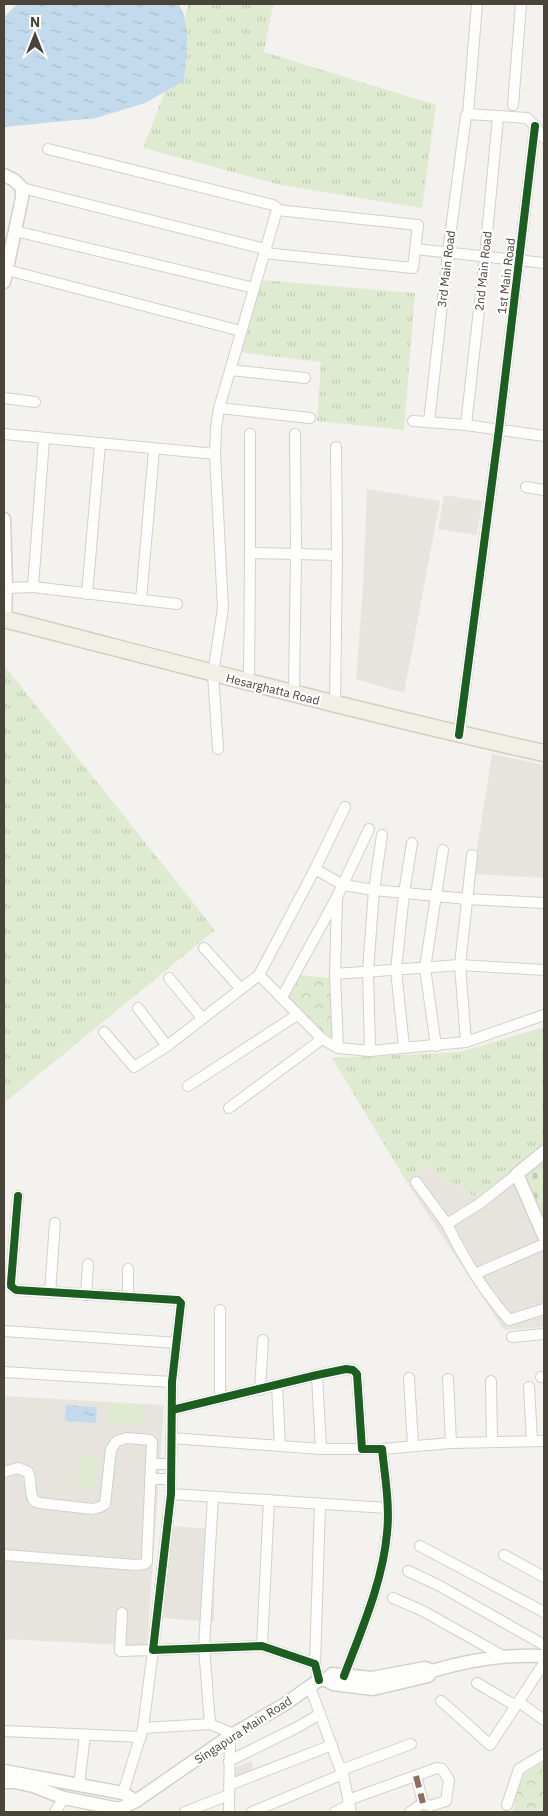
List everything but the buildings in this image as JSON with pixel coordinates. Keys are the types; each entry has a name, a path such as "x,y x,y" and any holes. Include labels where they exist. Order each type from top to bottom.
{"main road":[{"name":"Hesarghatta Road","path":"4,619 213,674 459,735 544,752"}],"street":[{"name":"3rd Main Road","path":"429,422 448,252 467,115 477,4"},
{"path":"513,105 521,4"},
{"path":"467,115 527,118 544,138"},
{"name":"2nd Main Road","path":"466,425 498,117"},
{"name":"1st Main Road","path":"459,735 499,429 535,126"},
{"path":"48,149 274,205 277,210 219,408 216,428 215,454 223,608 213,674 218,749"},
{"path":"4,175 22,188 265,251 413,268 418,225 277,210"},
{"path":"22,188 22,198 5,276 241,331"},
{"path":"15,231 254,288"},
{"path":"415,248 544,263"},
{"path":"230,370 304,378"},
{"path":"4,398 35,402"},
{"path":"219,408 310,418"},
{"path":"413,421 466,425 544,436"},
{"path":"4,434 154,450 215,454"},
{"path":"249,683 250,434"},
{"path":"294,694 295,434"},
{"path":"33,587 44,439"},
{"path":"87,594 100,444"},
{"path":"335,704 336,448"},
{"path":"141,600 154,450"},
{"path":"526,487 544,490"},
{"path":"4,519 6,588 4,619"},
{"path":"250,553 337,555"},
{"path":"6,588 33,587 177,604"},
{"path":"104,1032 134,1068 167,1046 259,975 315,869 345,806"},
{"path":"282,998 337,897 369,829"},
{"path":"370,1052 368,971 374,890 382,835"},
{"path":"404,1047 396,970 404,893 412,843"},
{"path":"436,1046 425,968 443,850"},
{"path":"466,1042 460,965 472,855"},
{"path":"315,869 343,885 374,890 467,899 544,903"},
{"path":"337,897 335,974 338,1048"},
{"path":"204,948 241,989"},
{"path":"335,974 460,965 544,970"},
{"path":"259,975 322,1039 338,1048 370,1052 466,1042 544,1015"},
{"path":"169,978 202,1018"},
{"path":"138,1008 167,1046"},
{"path":"188,1086 297,1015"},
{"path":"229,1108 322,1039"},
{"path":"447,1224 479,1204 544,1152"},
{"path":"517,1174 544,1236"},
{"path":"416,1182 447,1224 458,1247 497,1306 509,1320 544,1309"},
{"path":"18,1196 12,1286 16,1290 178,1300 181,1303 172,1382 170,1494 153,1650 142,1732 122,1793"},
{"path":"50,1293 55,1224"},
{"path":"476,1274 544,1244"},
{"path":"86,1295 88,1264"},
{"path":"128,1269 128,1297"},
{"path":"220,1310 220,1399"},
{"path":"4,1331 177,1343"},
{"path":"512,1337 544,1334"},
{"path":"260,1390 263,1340"},
{"path":"172,1410 317,1375 353,1370 357,1374 362,1449"},
{"path":"4,1372 172,1382"},
{"path":"317,1375 321,1449"},
{"path":"409,1378 413,1445"},
{"path":"448,1379 451,1443"},
{"path":"491,1381 492,1442"},
{"path":"277,1385 280,1446"},
{"path":"529,1387 532,1441"},
{"path":"4,1472 18,1468 28,1472 31,1479 31,1496 34,1501 92,1509 105,1504 111,1449 117,1441 128,1438 150,1440 152,1442 147,1562 136,1565 4,1555"},
{"path":"171,1438 321,1449 382,1449 451,1443 544,1441"},
{"path":"344,1676 361,1632 383,1561 387,1532 387,1508 382,1449"},
{"path":"151,1464 170,1464"},
{"path":"150,1479 170,1479"},
{"path":"170,1494 387,1508"},
{"path":"210,1724 204,1647 213,1497"},
{"path":"262,1646 269,1500"},
{"path":"320,1504 315,1664 320,1714 342,1772 350,1806"},
{"path":"420,1546 544,1612"},
{"path":"504,1555 544,1577"},
{"path":"408,1571 438,1584 544,1645"},
{"path":"393,1598 423,1611 503,1656"},
{"path":"122,1613 120,1651 262,1646 315,1664"},
{"name":"Singapura Main Road","path":"318,1682 333,1684 372,1683 428,1676 432,1671 503,1656 544,1656"},
{"path":"440,1701 490,1745 542,1671"},
{"name":"Singapura Main Road","path":"4,1782 15,1782 33,1786 64,1798 119,1811 232,1735 332,1674 372,1683"},
{"path":"477,1683 544,1720"},
{"path":"229,1761 320,1714"},
{"path":"4,1730 85,1735 142,1732 210,1724 232,1735 229,1761 229,1812"},
{"path":"79,1785 85,1735"},
{"path":"185,1812 332,1744"},
{"path":"252,1812 411,1744"},
{"path":"507,1805 518,1769 544,1754"},
{"path":"335,1812 416,1776 439,1768 442,1769 449,1780 446,1801 430,1806 423,1803"},
{"path":"4,1771 122,1793 136,1801"},
{"path":"416,1776 423,1803"},
{"path":"55,1812 64,1798"},
{"path":"410,1812 423,1803"}],"shaded area":[{"path":"367,489 440,501 404,693 356,679 363,589"},
{"path":"444,495 482,501 477,535 438,529"},
{"path":"492,754 544,765 544,878 473,874"},
{"path":"425,1165 480,1200 512,1173 544,1250 544,1327 504,1330 408,1184"},
{"path":"4,1396 164,1405 147,1646 4,1639"},
{"path":"170,1526 215,1529 214,1622 162,1618"},
{"path":"252,1761 254,1774 230,1784 229,1770"}],"green space":[{"path":"188,4 273,4 264,52 436,105 422,208 281,185 143,148 176,63"},
{"path":"261,280 415,293 404,430 317,421 321,362 238,352"},
{"path":"4,665 215,930 4,1103"},
{"path":"299,975 331,978 332,1037 319,1030 286,998"},
{"path":"544,1027 544,1147 480,1200 425,1165 408,1184 332,1058 460,1052"},
{"path":"544,1161 544,1223 525,1177"},
{"path":"108,1403 145,1405 144,1423 107,1422"},
{"path":"79,1455 97,1456 95,1488 77,1486"},
{"path":"544,1762 544,1812 513,1812 519,1776"}],"water":[{"path":"17,4 178,4 187,30 184,81 145,103 96,118 4,127 4,17"},
{"path":"66,1405 97,1407 96,1423 65,1421"}],"marked path":[{"path":"416,1776 423,1803"}],"cycle path":[{"path":"459,735 499,429 535,126"},
{"path":"18,1196 11,1283 11,1286 16,1290 178,1300 181,1303 172,1382 171,1494 153,1650 262,1646 315,1664 319,1680"},
{"path":"172,1410 346,1369 353,1370 357,1374 362,1449 382,1449 387,1491 388,1523 385,1551 376,1587 344,1676"}]}
